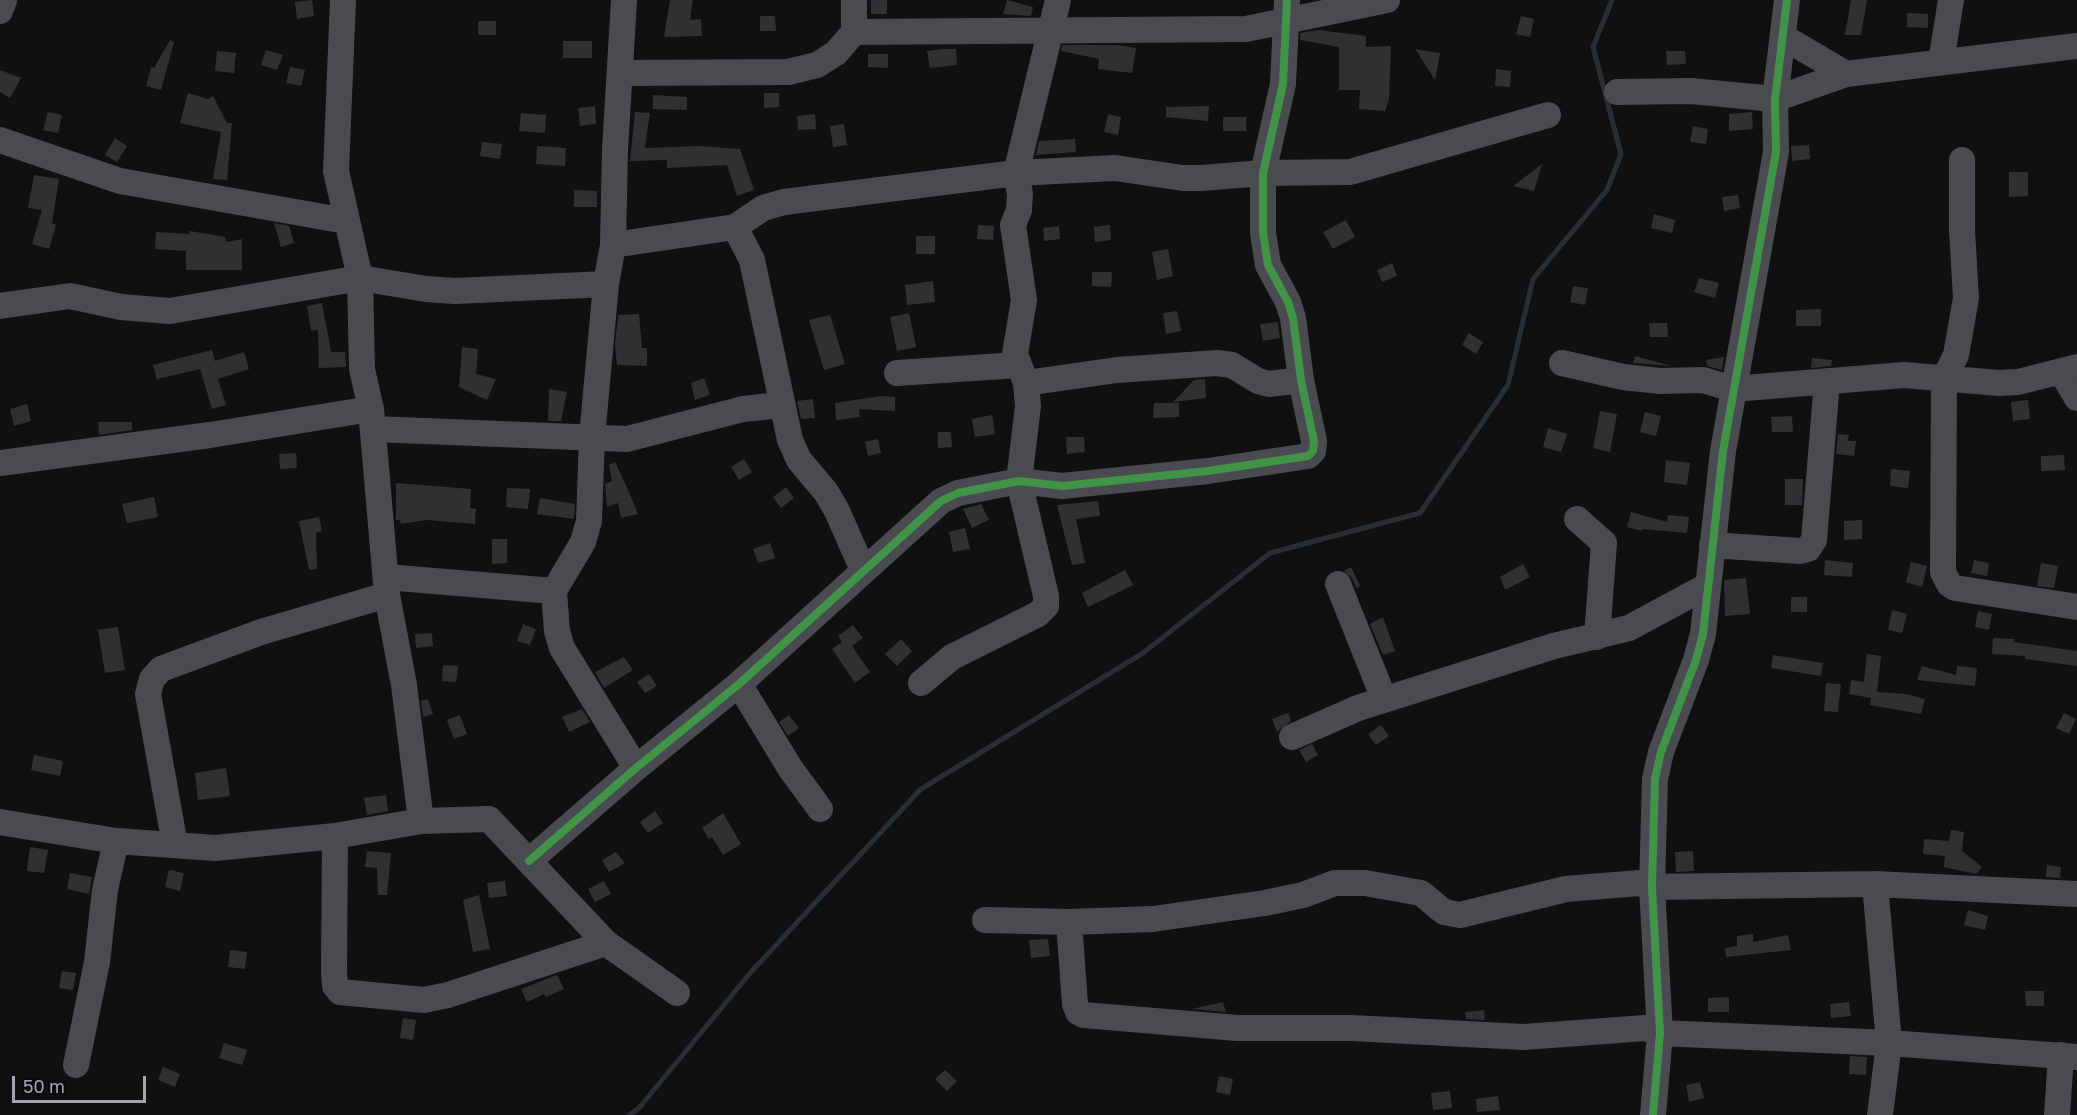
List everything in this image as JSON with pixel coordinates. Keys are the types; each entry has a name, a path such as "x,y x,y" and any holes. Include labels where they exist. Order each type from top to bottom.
{"street":[{"path":"0,11 3,0"},
{"path":"343,0 336,171 360,278 360,343 372,419 386,586 404,685 421,820"},
{"path":"624,0 613,244 606,284 592,437 589,521 583,542 554,591 557,631 562,648 636,768"},
{"path":"620,73 788,72 817,65 836,52 854,32 854,0"},
{"path":"921,683 952,657 1038,614 1046,606 1046,596 1019,481 1028,406 1022,374 1015,354 1024,300 1013,238 1013,225 1019,210 1020,194 1016,172 1058,0"},
{"path":"854,32 1246,29 1287,11 1387,0"},
{"path":"1653,1115 1660,1033 1652,887 1655,779 1661,752 1696,660 1703,634 1707,586 1733,389 1776,152 1775,99 1785,38 1787,0"},
{"path":"1941,62 1951,0"},
{"path":"530,861 636,768 739,684 941,501 958,493 1019,481 1062,486 1208,471 1308,456 1313,451 1314,441 1301,380 1293,318 1288,302 1268,265 1263,233 1263,173 1280,106 1287,11"},
{"path":"1785,38 1846,74"},
{"path":"1617,92 1691,91 1775,99 1846,74 2077,46"},
{"path":"613,244 735,227 763,208 784,202 1016,172 1115,168 1202,178 1263,173 1350,172 1548,115"},
{"path":"0,140 120,181 346,221"},
{"path":"1962,160 1962,231 1966,298 1956,355 1944,379 1943,572 1949,584 1955,588 2077,607"},
{"path":"735,227 753,260 781,405 799,460 826,492 863,570"},
{"path":"0,306 70,296 122,308 170,311 360,278 454,291 606,284"},
{"path":"897,373 1022,374 1217,363 1232,365 1258,381 1269,384 1301,380"},
{"path":"1562,363 1623,377 1660,381 1703,380 1733,389 1904,375 2018,382 2072,364 2077,398"},
{"path":"1712,546 1800,551 1808,549 1814,540 1827,381"},
{"path":"0,463 210,435 372,419 627,440 743,409 781,405"},
{"path":"1577,519 1604,543 1597,637"},
{"path":"1338,584 1384,699"},
{"path":"175,845 148,694 152,679 161,669 386,586 554,591"},
{"path":"1292,737 1384,699 1554,646 1629,628 1707,586"},
{"path":"739,684 789,768 820,809"},
{"path":"0,822 116,841 241,847 335,836 421,820 489,819 606,943 677,993"},
{"path":"335,836 334,972 335,986 340,992 424,1000 448,995 606,943"},
{"path":"76,1065 96,963 105,890 116,841"},
{"path":"985,920 1069,922 1153,919 1254,904 1303,894 1335,883 1365,883 1421,893 1444,912 1460,915 1566,889 1639,883 1652,887 1875,884 2077,894"},
{"path":"1875,884 1889,1043 1880,1115"},
{"path":"1069,922 1075,1005 1078,1012 1084,1015 1237,1028 1351,1028 1524,1038 1645,1028 1660,1033 1889,1043 2069,1056 2057,1115"}],"building":[{"path":"312,0 314,16 297,19 295,2"},
{"path":"670,0 693,0 690,20 701,19 702,36 664,37"},
{"path":"871,0 887,0 887,14 871,14"},
{"path":"1007,0 1033,7 1031,16 1003,14"},
{"path":"1851,0 1867,0 1861,35 1845,35"},
{"path":"1907,13 1928,14 1928,28 1907,27"},
{"path":"760,16 775,16 776,31 760,31"},
{"path":"1521,16 1534,19 1530,37 1516,34"},
{"path":"478,21 496,21 496,35 478,35"},
{"path":"1318,30 1366,36 1366,47 1391,46 1389,99 1385,111 1359,109 1360,90 1339,90 1339,47 1300,40 1300,33"},
{"path":"170,40 174,42 161,90 146,86 151,67 154,68"},
{"path":"563,41 592,41 592,58 563,58"},
{"path":"1062,45 1117,45 1136,48 1132,73 1098,69 1099,59 1061,51"},
{"path":"956,49 957,65 930,68 927,51"},
{"path":"1415,49 1440,53 1435,80"},
{"path":"266,50 283,55 277,70 261,65"},
{"path":"217,51 236,53 234,73 215,71"},
{"path":"1666,51 1685,51 1686,64 1667,65"},
{"path":"868,54 888,54 888,68 868,67"},
{"path":"290,67 305,70 301,86 286,83"},
{"path":"1496,69 1511,71 1510,87 1495,86"},
{"path":"0,70 21,78 10,98 0,92"},
{"path":"188,93 208,99 213,96 227,123 232,123 227,180 213,179 221,132 180,123"},
{"path":"764,93 779,93 779,107 764,108"},
{"path":"653,95 687,97 687,110 653,109"},
{"path":"595,106 596,124 580,126 578,108"},
{"path":"1209,106 1208,121 1166,117 1166,107"},
{"path":"48,112 62,115 58,133 43,130"},
{"path":"635,112 650,113 645,148 699,146 740,149 754,190 737,196 727,165 667,168 667,160 630,161"},
{"path":"1752,112 1753,129 1729,131 1729,114"},
{"path":"521,113 546,115 545,133 519,131"},
{"path":"815,114 816,129 798,130 797,116"},
{"path":"1108,114 1121,117 1118,135 1104,132"},
{"path":"1223,117 1246,117 1246,131 1223,131"},
{"path":"844,124 847,145 833,147 830,126"},
{"path":"1693,126 1708,129 1706,144 1690,142"},
{"path":"115,138 127,146 117,162 105,155"},
{"path":"1075,139 1076,152 1036,155 1039,141"},
{"path":"482,142 502,144 500,159 480,156"},
{"path":"1809,145 1810,159 1792,161 1791,146"},
{"path":"537,146 566,148 565,166 536,164"},
{"path":"1542,164 1534,191 1513,186"},
{"path":"2009,172 2028,172 2028,196 2009,197"},
{"path":"34,175 59,179 52,223 56,225 49,249 32,244 42,210 28,208"},
{"path":"574,190 597,191 597,207 574,207"},
{"path":"1738,195 1740,208 1724,211 1722,197"},
{"path":"1654,214 1675,220 1672,233 1651,228"},
{"path":"1346,220 1355,237 1333,249 1323,232"},
{"path":"274,223 289,226 294,243 281,247"},
{"path":"978,225 994,226 993,240 977,239"},
{"path":"1110,225 1111,240 1095,242 1094,227"},
{"path":"1059,226 1060,239 1044,241 1043,228"},
{"path":"190,231 225,237 226,242 242,239 242,270 186,270 186,251 155,249 156,232 189,234"},
{"path":"916,236 935,236 935,254 916,254"},
{"path":"1168,249 1173,276 1157,280 1152,252"},
{"path":"1392,263 1397,276 1382,282 1377,270"},
{"path":"1092,272 1112,272 1111,287 1092,286"},
{"path":"1699,278 1719,283 1715,298 1694,292"},
{"path":"933,281 935,302 907,305 905,285"},
{"path":"1573,286 1588,288 1585,305 1570,302"},
{"path":"322,303 331,352 345,352 346,367 319,368 318,330 311,331 307,306"},
{"path":"1821,309 1821,326 1796,326 1796,310"},
{"path":"1177,311 1181,331 1166,334 1163,313"},
{"path":"909,313 916,347 897,351 890,317"},
{"path":"639,314 642,348 647,348 647,366 617,365 615,346 618,315"},
{"path":"830,315 845,364 824,370 809,320"},
{"path":"1278,322 1280,338 1263,341 1260,324"},
{"path":"1649,323 1667,323 1668,337 1650,337"},
{"path":"1469,333 1483,342 1476,354 1462,345"},
{"path":"462,347 478,349 476,374 496,379 487,400 459,387"},
{"path":"212,350 215,361 244,352 249,369 218,379 226,405 212,409 200,369 157,379 153,365"},
{"path":"1635,356 1672,366 1633,363"},
{"path":"1724,357 1722,370 1707,366 1706,360"},
{"path":"1812,358 1832,360 1831,366 1811,368"},
{"path":"704,378 710,395 695,400 691,383"},
{"path":"1205,379 1206,398 1173,402 1194,380"},
{"path":"549,389 567,392 561,421 548,421"},
{"path":"881,396 895,397 895,411 859,409 860,417 836,420 835,403"},
{"path":"813,399 815,418 801,419 797,401"},
{"path":"2028,400 2030,419 2013,421 2011,402"},
{"path":"1154,403 1179,403 1179,417 1153,418"},
{"path":"27,404 31,421 14,426 10,409"},
{"path":"1600,411 1617,414 1610,452 1593,448"},
{"path":"1645,412 1661,416 1656,436 1640,432"},
{"path":"992,415 995,434 975,437 972,419"},
{"path":"1792,416 1793,432 1772,432 1771,417"},
{"path":"98,422 132,422 132,430 99,435"},
{"path":"1548,428 1567,434 1561,452 1543,447"},
{"path":"938,432 951,432 952,447 938,448"},
{"path":"1838,434 1849,435 1848,441 1856,441 1854,456 1836,454"},
{"path":"1066,437 1084,437 1085,452 1067,454"},
{"path":"878,439 881,453 868,456 865,442"},
{"path":"296,453 297,468 280,469 279,454"},
{"path":"2064,455 2065,470 2041,471 2041,456"},
{"path":"744,459 752,472 739,480 731,467"},
{"path":"1666,460 1690,463 1687,485 1664,482"},
{"path":"615,462 638,514 621,518 618,503 607,507 605,484 612,481 609,465"},
{"path":"1891,469 1910,471 1908,488 1890,486"},
{"path":"1785,479 1803,479 1802,505 1785,505"},
{"path":"396,483 471,489 470,508 476,509 475,524 427,520 401,524 400,520 396,520"},
{"path":"786,487 794,498 781,508 773,497"},
{"path":"507,488 530,489 528,509 506,507"},
{"path":"154,497 158,517 127,523 122,504"},
{"path":"540,498 575,504 574,519 537,514"},
{"path":"1098,501 1100,516 1076,519 1085,563 1072,565 1057,505"},
{"path":"981,504 989,520 972,528 963,509"},
{"path":"1631,512 1667,522 1668,515 1689,517 1687,533 1642,529 1642,531 1627,527"},
{"path":"319,517 322,531 316,533 317,569 309,570 299,521"},
{"path":"1862,520 1862,539 1844,540 1844,521"},
{"path":"965,528 970,549 953,552 949,532"},
{"path":"492,539 507,539 507,563 492,564"},
{"path":"770,543 775,558 758,563 753,549"},
{"path":"1825,560 1853,563 1852,577 1824,575"},
{"path":"1974,560 1989,563 1987,576 1971,573"},
{"path":"1911,562 1927,566 1922,587 1906,582"},
{"path":"2041,563 2058,566 2054,588 2037,586"},
{"path":"1523,564 1530,577 1505,590 1500,577"},
{"path":"1351,567 1360,586 1356,588 1352,578 1344,571"},
{"path":"1125,570 1133,585 1088,607 1082,593"},
{"path":"1746,578 1750,614 1725,616 1724,580"},
{"path":"1791,597 1807,597 1807,612 1791,612"},
{"path":"1892,610 1907,614 1902,633 1888,630"},
{"path":"1978,611 1992,614 1989,630 1975,627"},
{"path":"1383,617 1395,651 1383,655 1370,624"},
{"path":"523,624 536,629 530,645 517,641"},
{"path":"853,625 863,638 852,646 870,672 855,683 832,649 842,642 838,636"},
{"path":"118,627 125,670 105,673 98,630"},
{"path":"432,633 433,646 416,648 415,634"},
{"path":"1993,638 2014,639 2014,642 2077,651 2077,666 2025,659 2025,656 1992,654"},
{"path":"901,639 912,651 897,666 885,654"},
{"path":"1867,654 1881,656 1877,692 1906,694 1925,699 1921,714 1870,705 1871,698 1849,694 1851,680 1864,682"},
{"path":"1773,655 1823,663 1821,676 1771,668"},
{"path":"624,657 633,670 604,688 595,672"},
{"path":"443,665 458,666 456,682 442,681"},
{"path":"1922,666 1956,675 1957,666 1977,668 1975,686 1917,680"},
{"path":"649,674 657,686 645,693 637,682"},
{"path":"1826,683 1841,684 1838,712 1824,711"},
{"path":"428,699 433,714 423,717 421,701"},
{"path":"582,709 590,722 569,732 562,717"},
{"path":"1288,713 1291,721 1277,732 1272,719"},
{"path":"2064,713 2076,719 2069,734 2056,728"},
{"path":"460,715 467,734 454,739 447,720"},
{"path":"789,715 799,728 788,736 779,722"},
{"path":"1381,725 1389,736 1376,745 1368,734"},
{"path":"1312,744 1318,755 1306,762 1299,750"},
{"path":"34,755 63,761 60,776 31,770"},
{"path":"226,768 230,796 198,800 195,773"},
{"path":"386,795 388,811 367,815 364,798"},
{"path":"655,811 663,823 648,833 640,822"},
{"path":"723,813 741,844 723,855 712,837 709,839 702,828"},
{"path":"1951,830 1964,832 1962,851 1982,867 1976,874 1944,867 1945,856 1923,854 1924,839 1949,841"},
{"path":"30,847 48,850 44,873 27,871"},
{"path":"367,851 391,853 387,895 378,895 377,868 365,867"},
{"path":"1693,851 1694,871 1676,872 1675,852"},
{"path":"616,852 625,863 609,872 602,860"},
{"path":"2047,865 2061,867 2060,878 2046,877"},
{"path":"169,870 184,873 180,891 165,887"},
{"path":"70,873 92,877 89,894 67,889"},
{"path":"505,881 507,896 489,898 487,883"},
{"path":"604,881 611,894 595,902 588,889"},
{"path":"479,895 490,949 473,952 463,900"},
{"path":"1968,910 1988,916 1985,930 1964,925"},
{"path":"1753,934 1753,942 1788,935 1791,950 1726,957 1725,948 1737,946 1737,936"},
{"path":"1048,939 1050,956 1031,958 1029,940"},
{"path":"230,950 247,952 245,969 228,967"},
{"path":"62,971 76,973 73,990 59,988"},
{"path":"557,975 564,989 546,997 544,994 527,1002 521,989"},
{"path":"2025,991 2044,991 2044,1006 2026,1006"},
{"path":"1729,997 1729,1012 1708,1012 1708,998"},
{"path":"1223,1002 1226,1012 1192,1009"},
{"path":"1849,1002 1851,1016 1831,1018 1830,1004"},
{"path":"1484,1010 1485,1020 1466,1019 1465,1012"},
{"path":"403,1018 416,1020 413,1040 400,1038"},
{"path":"224,1043 247,1050 242,1065 219,1058"},
{"path":"1850,1056 1867,1057 1866,1075 1849,1074"},
{"path":"163,1067 180,1074 175,1087 158,1080"},
{"path":"945,1070 957,1081 947,1091 935,1079"},
{"path":"1219,1076 1233,1079 1230,1095 1216,1092"},
{"path":"1700,1082 1704,1098 1689,1102 1686,1085"},
{"path":"1450,1091 1452,1108 1433,1110 1431,1093"},
{"path":"1498,1096 1500,1110 1477,1112 1476,1099"}],"waterway":[{"path":"629,1115 639,1108 751,972 921,789 1143,653 1270,553 1420,513 1508,385 1533,279 1607,190 1621,154 1593,47 1612,0"}],"cycle path":[{"path":"529,861 636,768 739,684 941,501 958,493 1019,481 1062,486 1208,471 1308,456 1313,451 1314,441 1301,380 1293,318 1288,302 1268,265 1263,233 1263,173 1283,84 1287,0"},
{"path":"1653,1115 1660,1033 1652,887 1655,779 1661,752 1696,660 1703,634 1723,451 1776,152 1775,99 1787,0"}]}
